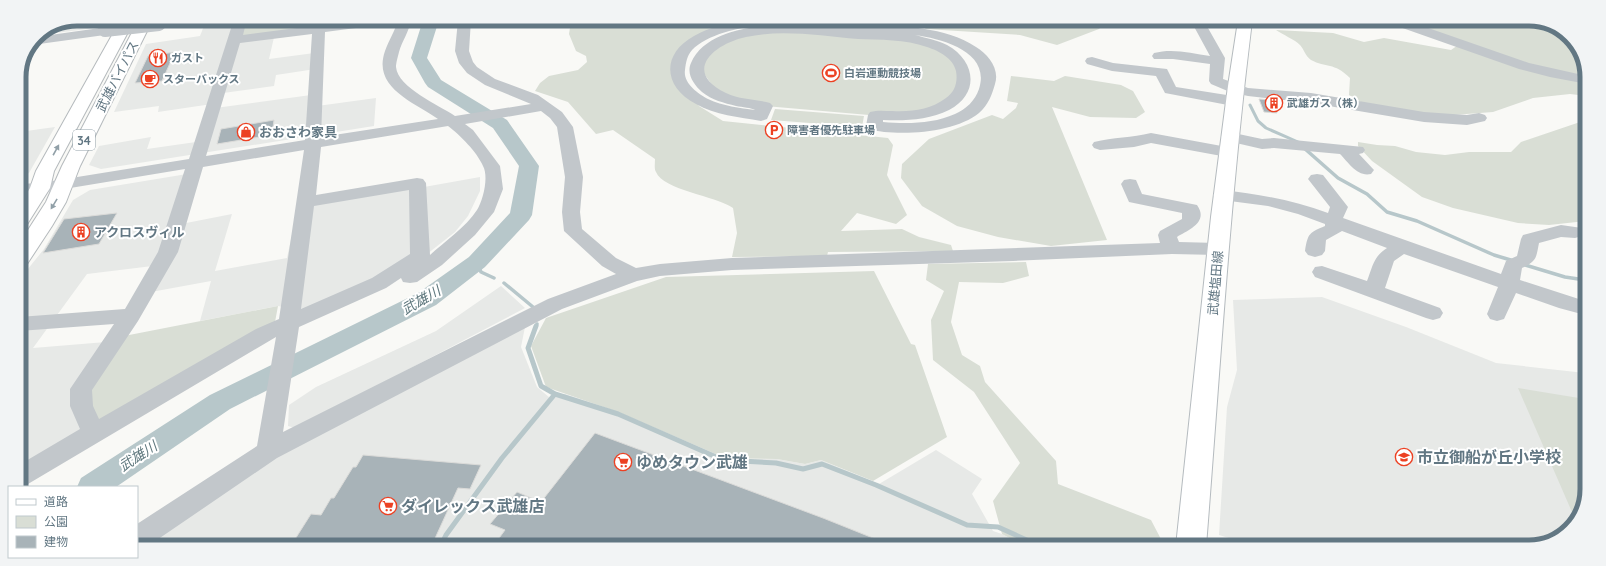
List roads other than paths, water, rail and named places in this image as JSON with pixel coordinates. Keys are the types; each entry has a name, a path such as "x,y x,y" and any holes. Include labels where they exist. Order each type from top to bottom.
{"main road":[{"name":"武雄バイパス","path":"26,211 40,188 48,166 124,26"},
{"name":"武雄バイパス","path":"26,250 66,183 71,166 160,26"},
{"name":"武雄塩田線","path":"1192,540 1222,195 1244,26"}],"street":[{"path":"43,40 130,26"},
{"path":"95,432 89,425 79,401 81,389 131,316 168,252 239,26"},
{"path":"234,40 308,26"},
{"path":"268,451 288,327 313,144 319,26"},
{"path":"343,300 367,301 402,283 435,261 468,231 485,212 494,189 492,166 456,121 410,95 397,84 389,68 392,51 403,26"},
{"path":"464,26 462,51 466,63 472,70 490,82 520,92 537,107 556,115 565,127 574,177 571,212 573,231 609,262 633,275"},
{"path":"736,26 722,29 691,44 681,54 677,65 677,78 685,90 706,104 734,112 761,116 765,106 732,101 712,92 699,79 696,72 697,64 701,56 708,49 727,38 760,30 777,29 906,38 931,44 952,54 959,61 965,75 961,92 945,106 928,112 892,117 876,115 874,126 923,128 952,121 972,110 983,100 988,87 990,73 984,59 966,46 948,38 932,34 842,26"},
{"path":"1200,26 1218,58 1216,81 1234,95"},
{"path":"1409,26 1524,66 1550,74 1580,79"},
{"path":"47,37 103,30"},
{"path":"1159,56 1173,55 1218,61"},
{"path":"1092,61 1112,67 1162,72 1170,90 1234,95 1248,92 1311,98 1424,117 1467,120 1479,118"},
{"path":"26,191 66,183 537,107"},
{"path":"1108,147 1151,138 1228,145 1262,144 1351,150 1365,170"},
{"path":"1315,251 1317,237 1335,228 1333,221 1339,207 1317,179"},
{"path":"26,472 264,334 288,327 379,283 420,256 417,184 306,202"},
{"path":"1130,184 1135,198 1191,209 1191,221 1167,235 1172,248"},
{"path":"26,189 40,188"},
{"path":"1222,195 1288,205 1397,246 1514,270 1580,305"},
{"path":"1496,314 1514,270 1526,259 1530,240 1561,231 1575,232"},
{"path":"1374,291 1385,258 1397,250 1397,246"},
{"path":"138,538 268,451 490,336 548,308 633,275 660,270 732,264 998,256 1172,248 1218,249"},
{"path":"1322,272 1433,313"},
{"path":"26,324 131,316"}],"waterway":[{"name":"武雄川","path":"94,486 220,402 427,299 477,262 521,215 529,166 500,124 434,83 419,58 429,26"},
{"path":"1250,105 1258,121 1266,128 1298,142"},
{"path":"1304,148 1338,178 1367,194 1387,212 1417,221 1494,255 1514,261"},
{"path":"477,262 481,272 494,278"},
{"path":"1522,264 1565,277 1580,279"},
{"path":"504,283 533,307"},
{"path":"536,326 528,348 541,386 555,394"},
{"path":"444,540 502,458 555,394"},
{"path":"555,394 618,414 723,460 776,463 803,469 822,464 876,485 967,525 998,527 1027,540"}],"place":[{"name":"ガスト","path":"158,58"},
{"name":"白岩運動競技場","path":"831,73"},
{"name":"スターバックス","path":"150,79"},
{"name":"武雄ガス（株）","path":"1274,103"},
{"name":"障害者優先駐車場","path":"774,130"},
{"name":"おおさわ家具","path":"246,132"},
{"name":"アクロスヴィル","path":"81,232"},
{"name":"市立御船が丘小学校","path":"1404,457"},
{"name":"ゆめタウン武雄","path":"623,462"},
{"name":"ダイレックス武雄店","path":"388,506"}]}
